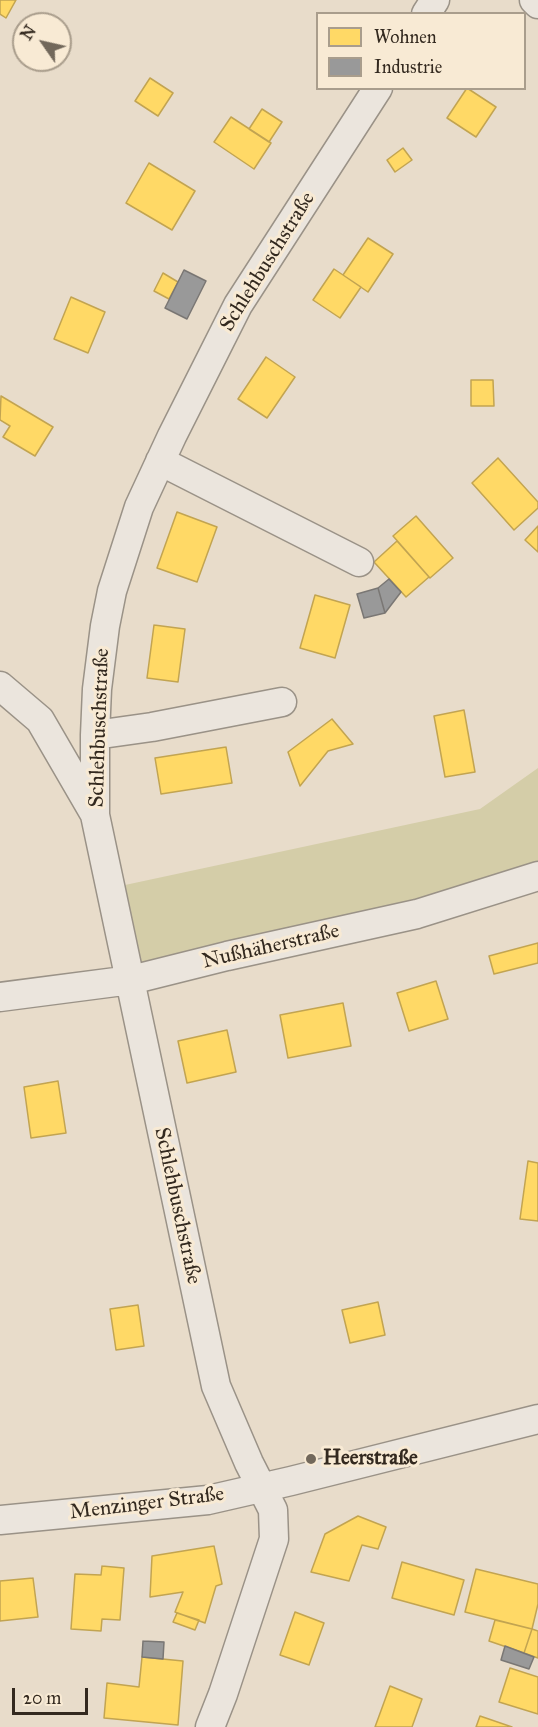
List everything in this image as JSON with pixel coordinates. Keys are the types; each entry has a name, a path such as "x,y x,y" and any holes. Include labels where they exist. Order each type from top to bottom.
{"street":[{"path":"534,0 538,4"},
{"name":"Schlehbuschstraße","path":"262,1487 249,1463 216,1386 95,815 98,678 112,591 139,507 160,461 238,305 377,90"},
{"path":"160,461 359,562"},
{"path":"0,686 40,720 95,815"},
{"path":"95,735 152,727 282,702"},
{"name":"Nußhäherstraße","path":"0,997 131,980 417,914 538,876"},
{"name":"Menzinger Straße","path":"0,1520 208,1500 538,1419"},
{"path":"210,1727 274,1539 273,1510 262,1487"}],"shaded area":[{"path":"538,768 538,876 131,980 111,888 480,809"}],"building: Wohnen":[{"path":"0,0 16,0 6,18 0,14"},
{"path":"150,78 173,93 158,116 135,101"},
{"path":"466,90 470,90 496,107 476,137 447,118"},
{"path":"262,109 282,122 269,142 249,129"},
{"path":"231,117 271,143 254,169 214,142"},
{"path":"403,148 412,160 395,172 387,160"},
{"path":"149,163 195,191 172,230 126,203"},
{"path":"368,238 393,254 368,292 343,275"},
{"path":"334,269 361,287 340,318 313,300"},
{"path":"163,273 178,282 169,299 154,291"},
{"path":"71,297 105,312 88,353 54,339"},
{"path":"266,357 295,377 267,418 238,399"},
{"path":"471,380 493,380 494,406 471,406"},
{"path":"1,396 53,427 35,456 3,437 10,426 0,420"},
{"path":"498,458 538,502 538,508 514,530 472,483"},
{"path":"177,512 217,527 197,582 157,568"},
{"path":"416,516 453,558 430,578 393,536"},
{"path":"538,526 538,552 525,540"},
{"path":"397,541 429,577 406,597 374,562"},
{"path":"315,595 350,605 335,658 300,648"},
{"path":"154,625 185,629 178,682 147,678"},
{"path":"464,710 475,772 445,777 434,716"},
{"path":"332,719 353,744 328,751 300,786 288,752"},
{"path":"226,747 232,783 161,794 155,758"},
{"path":"538,943 538,963 494,974 489,956"},
{"path":"436,981 448,1019 409,1031 397,993"},
{"path":"343,1003 351,1046 288,1058 280,1015"},
{"path":"227,1030 236,1072 187,1083 178,1041"},
{"path":"58,1081 66,1133 31,1138 24,1087"},
{"path":"528,1161 538,1163 538,1221 520,1219"},
{"path":"378,1302 385,1335 350,1343 342,1310"},
{"path":"138,1305 144,1346 116,1350 110,1309"},
{"path":"358,1516 386,1527 378,1549 362,1545 349,1581 311,1572 325,1534"},
{"path":"214,1546 222,1584 216,1586 205,1623 175,1612 183,1592 150,1597 152,1556"},
{"path":"402,1562 464,1580 454,1615 392,1598"},
{"path":"102,1566 124,1568 120,1620 102,1619 101,1631 71,1629 75,1574 101,1575"},
{"path":"476,1569 538,1584 538,1604 532,1629 465,1612"},
{"path":"33,1578 38,1617 0,1621 0,1581"},
{"path":"295,1612 324,1623 309,1665 280,1655"},
{"path":"177,1613 199,1620 195,1630 173,1622"},
{"path":"495,1620 532,1629 524,1653 489,1641"},
{"path":"532,1629 538,1631 538,1658 524,1653"},
{"path":"142,1657 183,1661 178,1725 104,1718 107,1683 139,1687"},
{"path":"510,1668 538,1677 538,1714 499,1702"},
{"path":"390,1686 422,1699 412,1727 375,1727"},
{"path":"480,1716 512,1727 476,1727"}],"building: Industrie":[{"path":"184,270 206,281 187,319 165,308"},
{"path":"389,579 401,592 385,613 378,588"},
{"path":"378,588 385,613 364,618 357,594"},
{"path":"143,1641 164,1642 163,1659 142,1657"},
{"path":"505,1646 534,1657 529,1669 501,1660"}],"place":[{"name":"Heerstraße","path":"311,1459"}]}
